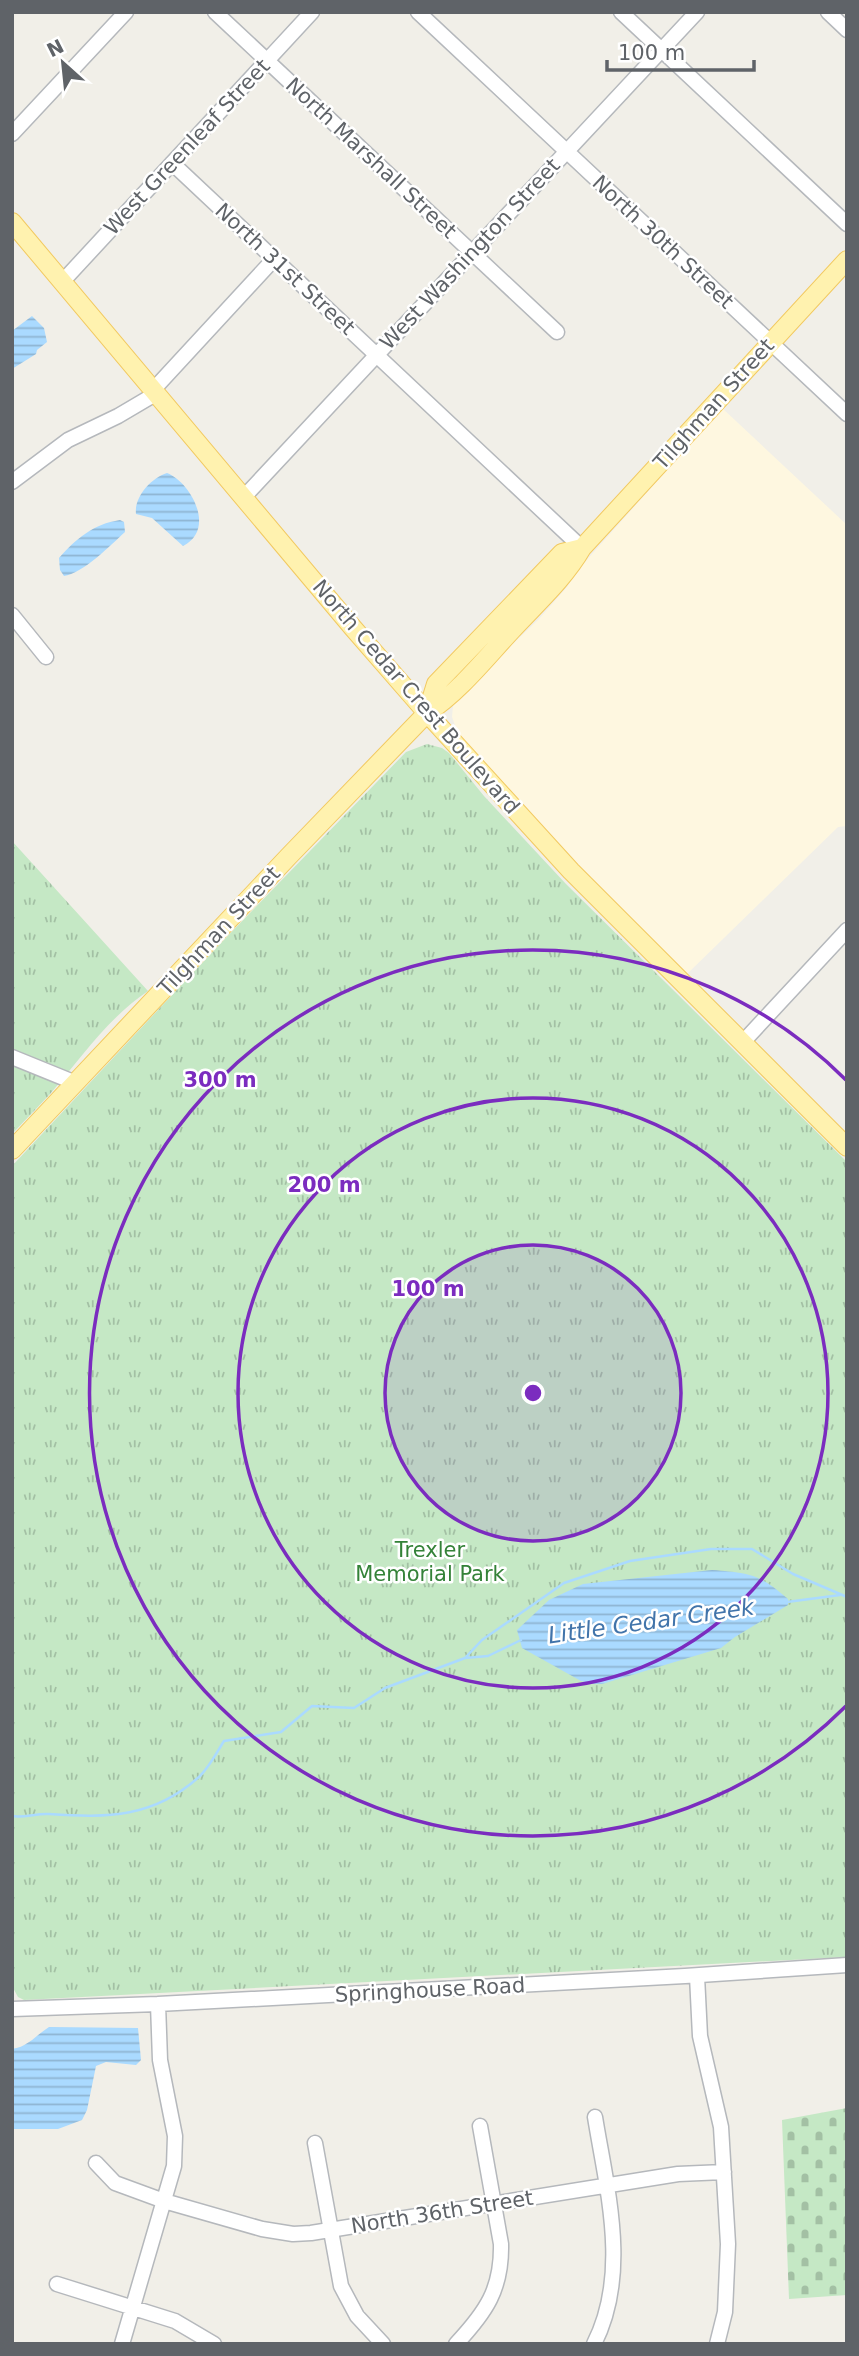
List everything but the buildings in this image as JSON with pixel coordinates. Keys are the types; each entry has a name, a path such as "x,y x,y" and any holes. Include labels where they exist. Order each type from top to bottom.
{"main road":[{"name":"North Cedar Crest Boulevard","path":"12,222 428,713 571,871 845,1141"},
{"name":"Tilghman Street","path":"12,1150 288,857 503,640 572,565 582,548 847,260"}],"street":[{"path":"12,134 126,12"},
{"name":"North Marshall Street","path":"215,12 557,332"},
{"name":"West Greenleaf Street","path":"62,281 312,12"},
{"name":"North 30th Street","path":"418,12 847,414"},
{"path":"621,12 847,224"},
{"name":"West Washington Street","path":"244,497 697,12"},
{"path":"828,12 847,30"},
{"name":"North 31st Street","path":"172,163 582,548"},
{"path":"12,482 68,440 155,391 274,259"},
{"path":"12,615 46,657"},
{"path":"743,1042 847,930"},
{"path":"12,1057 76,1083"},
{"name":"Springhouse Road","path":"14,2006 159,2004 697,1976 847,1965"},
{"path":"697,1976 700,2036 719,2118 728,2244 725,2312 717,2344"},
{"path":"122,2344 176,2153 160,2060 159,2004"},
{"path":"594,2344 603,2327 612,2291 613,2234 595,2117"},
{"path":"456,2344 485,2311 498,2280 501,2244 480,2126"},
{"path":"315,2143 336,2270 348,2302 383,2344"},
{"name":"North 36th Street","path":"96,2163 115,2183 164,2201 279,2233 312,2233 678,2174 724,2172"},
{"path":"57,2284 175,2322 214,2344"}],"shaded area":[{"path":"722,408 847,525 847,826 838,827 686,975 538,826 459,736 452,717 453,706 459,695 538,620 567,587 577,571"}],"green space":[{"name":"Trexler Memorial Park","path":"427,744 449,753 484,796 566,884 847,1162 847,1957 24,2000 18,1997 12,1986 12,1166 217,947 406,752"},
{"path":"12,841 148,991 120,1013 12,1134"},
{"path":"847,2108 847,2295 789,2299 782,2120"}],"water":[{"path":"32,316 44,328 47,342 36,354 12,369 12,331"},
{"path":"167,473 185,486 197,507 198,529 193,539 183,546 152,518 136,514 138,501 145,489 155,479"},
{"path":"120,520 124,522 125,532 88,565 64,576 60,570 59,558 65,551 93,529"},
{"path":"712,1570 761,1579 788,1599 788,1605 721,1648 602,1684 581,1681 522,1648 517,1630 549,1600 583,1584"},
{"path":"49,2027 138,2028 141,2060 136,2065 106,2062 96,2066 87,2110 82,2120 58,2129 12,2129 12,2049 27,2043"}],"waterway":[{"name":"Little Cedar Creek","path":"12,1816 111,1815 148,1808 183,1790 200,1776 224,1741 281,1732 312,1706 354,1708 385,1688 465,1658 482,1640 564,1583 630,1561 711,1549 752,1549 793,1574 847,1597"},
{"name":"Little Cedar Creek","path":"787,1602 840,1595"},
{"name":"Little Cedar Creek","path":"465,1658 488,1656 521,1640"}]}
